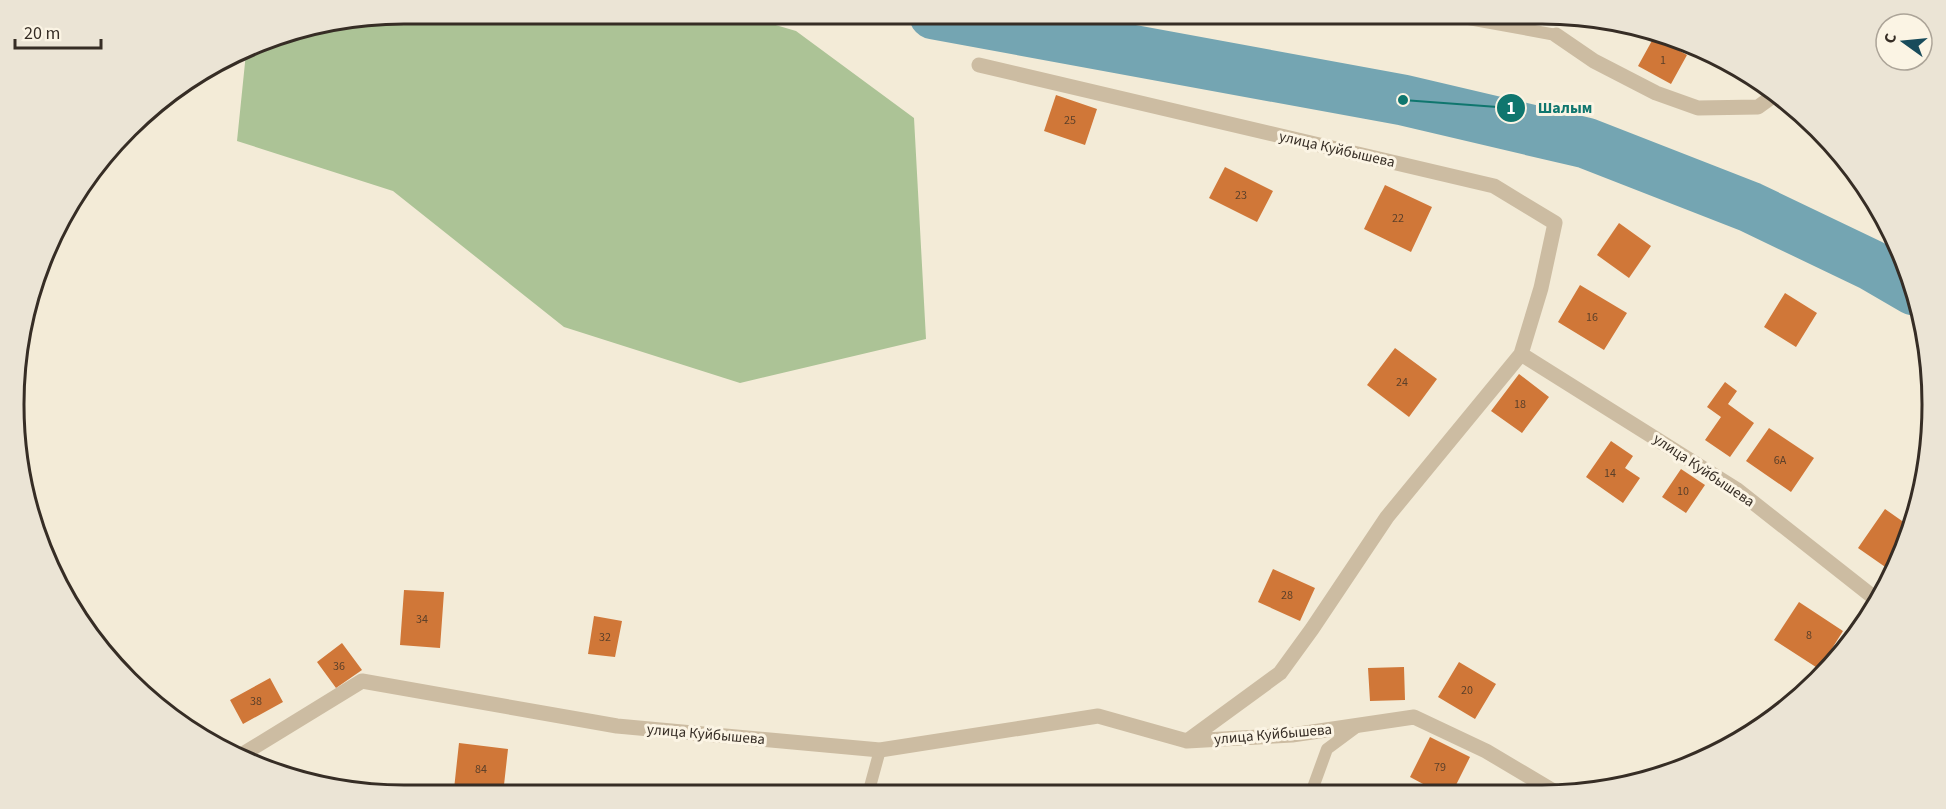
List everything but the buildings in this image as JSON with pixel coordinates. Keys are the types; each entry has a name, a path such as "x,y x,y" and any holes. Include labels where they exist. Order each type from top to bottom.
{"street":[{"path":"1556,35 1594,61 1656,93 1698,108 1758,106 1768,99"},
{"name":"улица Куйбышева","path":"979,65 1494,186 1555,223 1541,288 1521,354 1387,517 1280,673 1186,741"},
{"name":"улица Куйбышева","path":"1521,354 1736,489 1871,595"},
{"name":"улица Куйбышева","path":"248,751 362,681 617,726 880,750 1098,716 1186,741 1292,735 1414,717 1486,751 1543,785"}],"lane":[{"path":"1496,24 1556,35"},
{"path":"1314,785 1328,749 1359,725"},
{"path":"870,785 880,750"}],"green space":[{"path":"404,24 772,24 796,31 914,118 926,339 740,383 564,327 393,191 237,141 245,59 282,44 330,31"}],"waterway":[{"path":"989,24 1403,100 1586,143 1750,207 1871,265 1902,283"}],"place":[{"name":"Шалым","path":"1403,100"}]}
